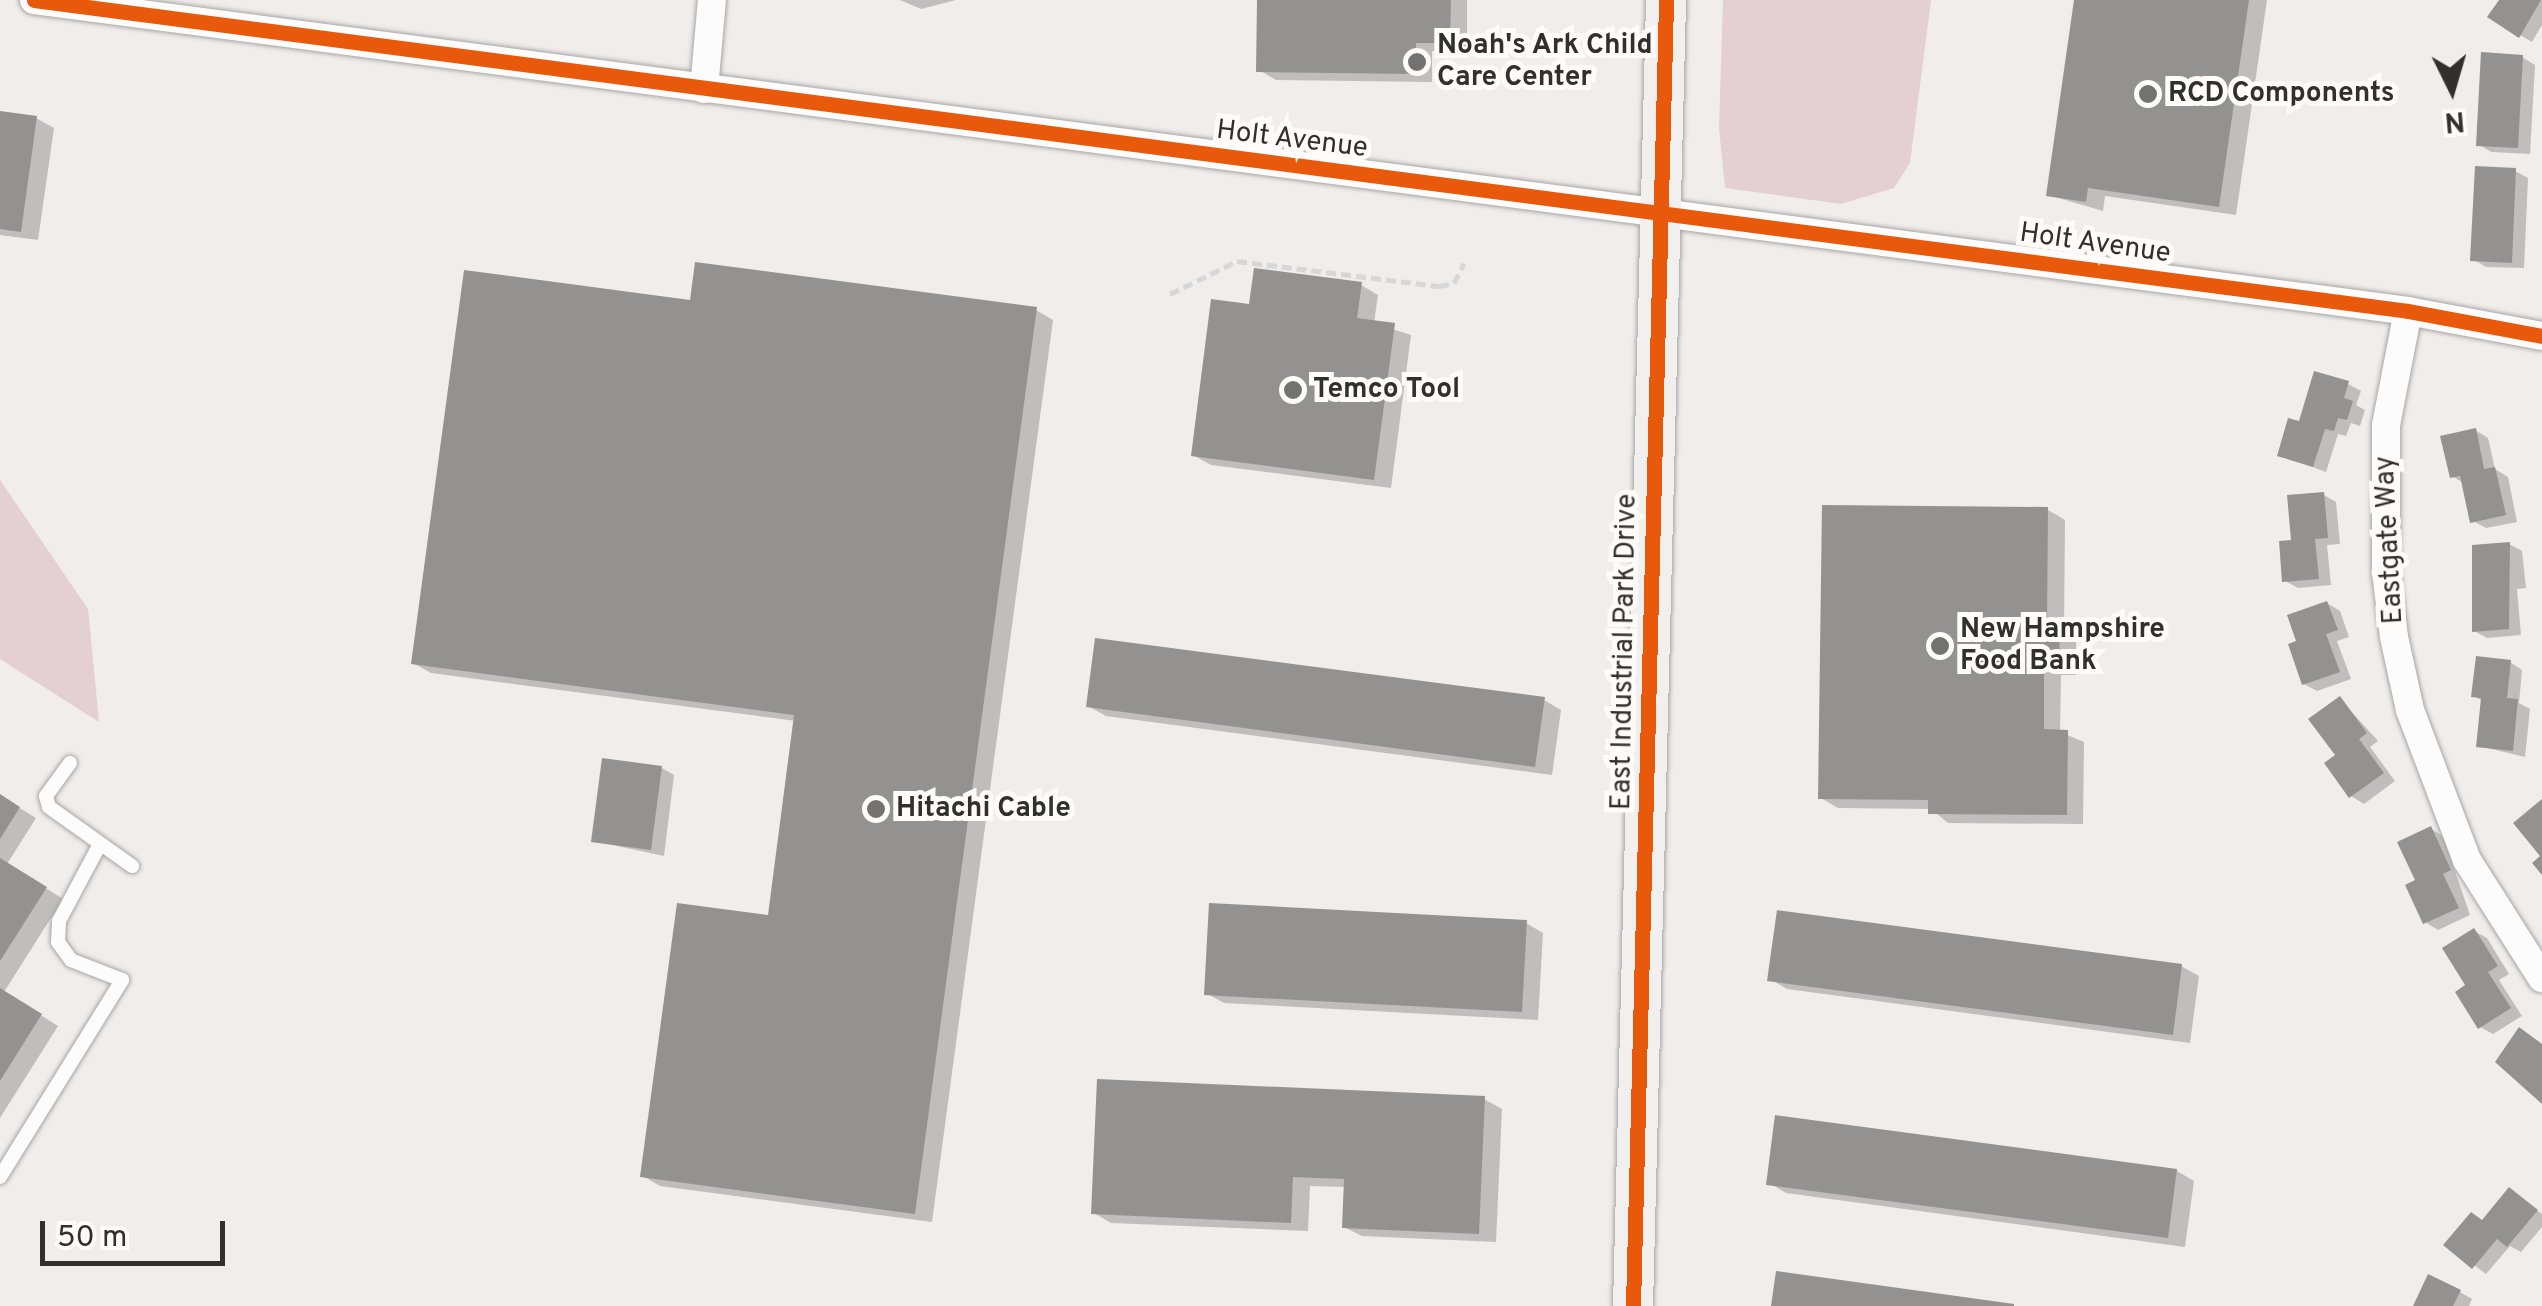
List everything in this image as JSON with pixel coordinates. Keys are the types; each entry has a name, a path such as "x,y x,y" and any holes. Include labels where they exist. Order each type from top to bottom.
{"street":[{"name":"Holt Avenue","path":"34,0 2408,311 2542,336"},
{"path":"704,89 712,0"},
{"name":"East Industrial Park Drive","path":"1633,1306 1666,0"},
{"name":"Eastgate Way","path":"2408,311 2386,425 2386,572 2394,637 2410,710 2467,860 2542,978"}],"lane":[{"path":"70,763 46,796 49,807 132,866"},
{"path":"0,1177 122,980 71,960 58,942 59,921 100,844"}],"path":[{"path":"1170,294 1237,260 1440,286 1454,283 1464,263"}],"shaded area":[{"path":"1723,0 1931,0 1910,163 1894,188 1841,204 1725,188 1719,128"},
{"path":"0,480 88,609 99,722 0,659"}],"building":[{"path":"1257,0 1451,0 1450,43 1416,43 1415,74 1256,72"},
{"name":"RCD Components","path":"2074,0 2249,0 2219,207 2088,188 2086,202 2046,196"},
{"path":"2499,0 2541,0 2519,38 2487,17"},
{"path":"2481,52 2523,55 2518,148 2476,146"},
{"path":"0,111 37,116 21,232 0,229"},
{"path":"2475,166 2516,168 2512,263 2470,261"},
{"name":"Hitachi Cable","path":"695,262 1037,307 915,1214 640,1177 677,903 768,915 794,715 411,664 464,270 690,300"},
{"name":"Temco Tool","path":"1254,268 1362,282 1357,318 1395,323 1374,480 1191,456 1211,299 1249,304"},
{"path":"2314,371 2349,381 2344,398 2353,401 2347,420 2338,418 2334,431 2325,429 2313,467 2277,456 2288,418 2299,421"},
{"path":"2476,428 2484,469 2495,467 2506,515 2470,523 2460,476 2450,478 2440,436"},
{"path":"2324,492 2328,538 2315,539 2319,579 2282,582 2279,541 2291,540 2287,495"},
{"name":"New Hampshire Food Bank","path":"1822,505 2048,507 2047,626 2060,626 2059,666 2044,666 2044,729 2068,730 2067,815 1928,814 1928,800 1818,799"},
{"path":"2510,542 2509,629 2472,632 2472,545"},
{"path":"2327,601 2338,630 2326,634 2340,672 2302,685 2288,644 2296,641 2287,615"},
{"path":"1095,638 1545,697 1535,767 1086,707"},
{"path":"2476,656 2511,660 2507,698 2518,699 2513,751 2476,747 2481,698 2471,697"},
{"path":"2340,696 2367,733 2359,739 2384,773 2349,798 2324,763 2335,755 2308,719"},
{"path":"602,758 662,766 651,850 591,842"},
{"path":"0,794 20,807 0,839"},
{"path":"2542,799 2542,875 2532,863 2540,856 2513,823"},
{"path":"2431,826 2451,870 2443,874 2459,908 2423,924 2405,885 2415,880 2397,842"},
{"path":"0,858 47,887 0,961"},
{"path":"1209,903 1527,920 1522,1012 1204,995"},
{"path":"1777,910 2182,964 2173,1035 1767,981"},
{"path":"2474,928 2498,966 2488,972 2511,1008 2478,1029 2455,992 2465,985 2442,948"},
{"path":"0,988 42,1014 0,1081"},
{"path":"2519,1027 2542,1044 2542,1104 2495,1062"},
{"path":"1097,1079 1485,1096 1479,1234 1342,1228 1344,1179 1293,1177 1291,1223 1091,1214"},
{"path":"1775,1115 2177,1169 2168,1238 1766,1185"},
{"path":"2509,1187 2538,1210 2507,1247 2497,1239 2472,1269 2443,1245 2471,1212 2482,1220"},
{"path":"1776,1271 2014,1304 2014,1306 1771,1306"},
{"path":"2428,1274 2461,1290 2453,1306 2413,1306"}],"cycle path":[{"path":"34,0 2408,311 2542,336"},
{"path":"1633,1306 1666,0"}],"place":[{"name":"Noah's Ark Child Care Center","path":"1417,62"},
{"name":"RCD Components","path":"2148,94"},
{"name":"Temco Tool","path":"1293,390"},
{"name":"New Hampshire Food Bank","path":"1940,646"},
{"name":"Hitachi Cable","path":"876,809"}]}
